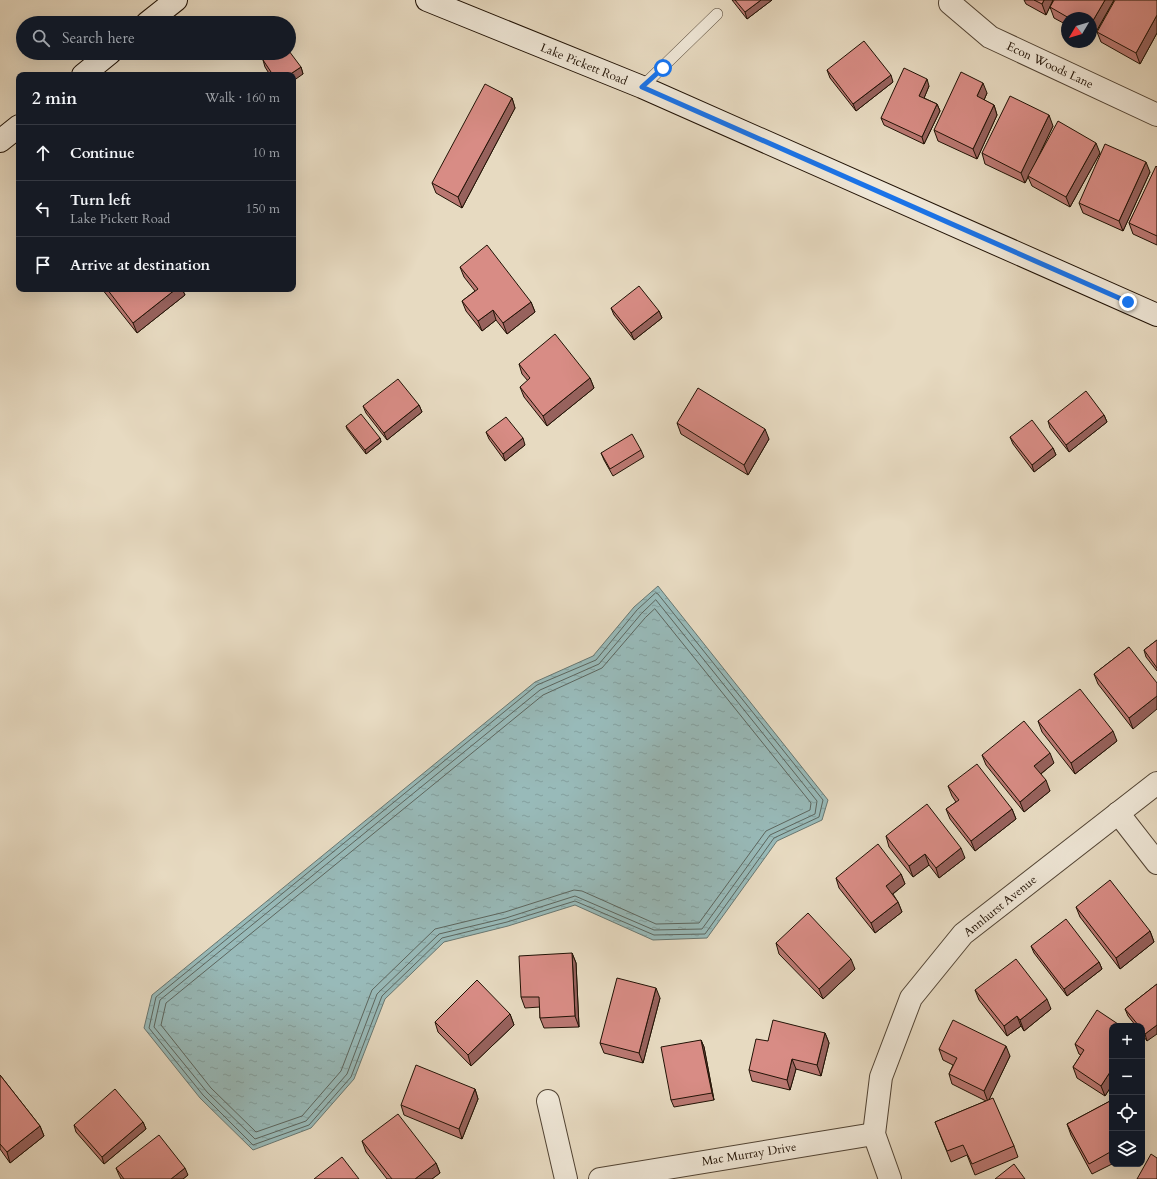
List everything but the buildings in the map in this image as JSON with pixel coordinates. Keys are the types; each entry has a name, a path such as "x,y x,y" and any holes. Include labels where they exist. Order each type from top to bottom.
{"street":[{"path":"156,16 176,0"},
{"name":"Lake Pickett Road","path":"437,2 642,87 1157,315"},
{"name":"Econ Woods Lane","path":"950,3 990,37 1157,116"},
{"path":"86,72 101,60"},
{"path":"0,142 16,129"},
{"name":"Annhurst Avenue","path":"890,1179 874,1134 881,1077 911,998 963,934 1157,783"},
{"path":"1118,813 1157,863"},
{"path":"548,1101 566,1179"},
{"name":"Mac Murray Drive","path":"600,1179 874,1134"}],"lane":[{"path":"642,87 717,14"}],"water":[{"path":"658,586 828,800 822,820 777,841 707,938 653,940 575,905 508,926 444,942 385,999 354,1079 311,1128 253,1150 200,1098 144,1028 152,995 535,682 593,656 634,607"}],"route":[{"path":"663,68 642,87 1128,302"}]}
